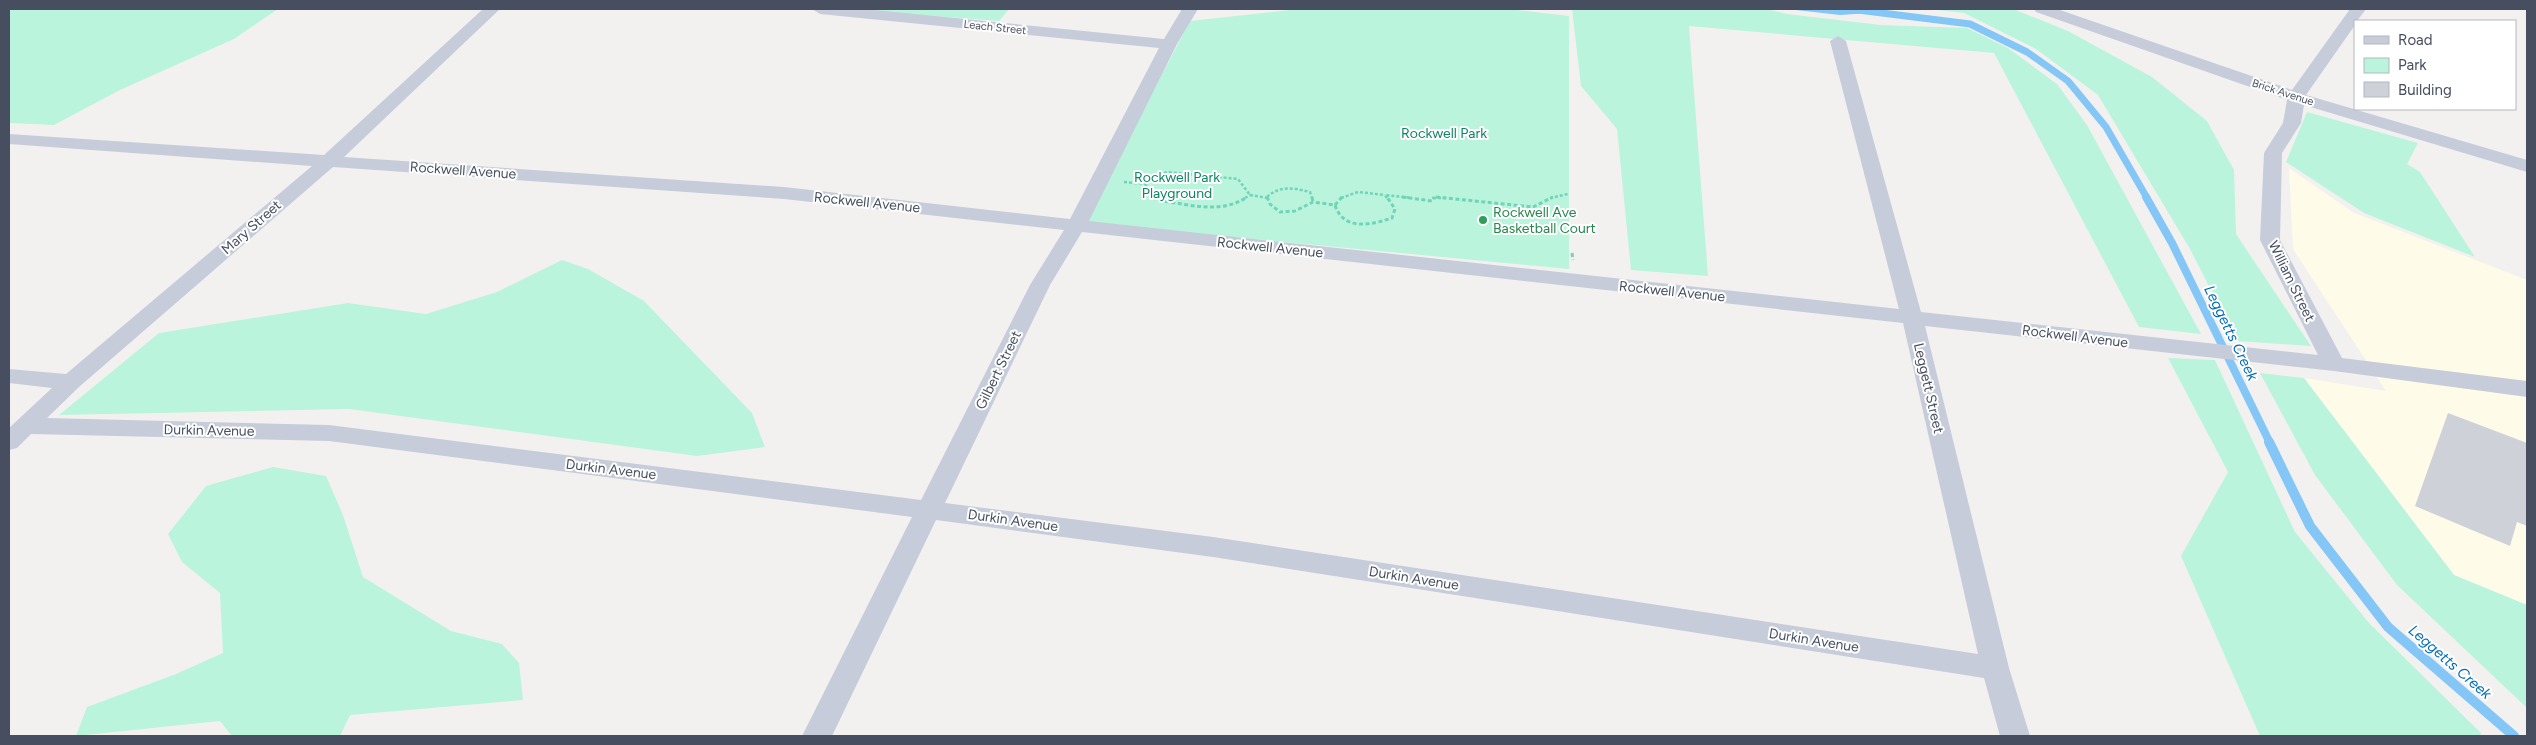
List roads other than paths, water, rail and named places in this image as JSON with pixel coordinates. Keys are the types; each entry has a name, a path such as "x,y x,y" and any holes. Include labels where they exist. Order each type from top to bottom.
{"street":[{"name":"Mary Street","path":"17,434 71,382 329,161 492,9"},
{"name":"Leach Street","path":"820,9 1169,44"},
{"name":"Gilbert Street","path":"817,736 1040,285 1076,226 1169,44 1190,9"},
{"name":"William Street","path":"2334,364 2270,240 2273,153 2292,123 2296,97 2358,9"},
{"name":"Brick Avenue","path":"2045,10 2296,97 2527,166"},
{"name":"Leggett Street","path":"1838,41 1912,317 1995,668 2015,736"},
{"name":"Rockwell Avenue","path":"9,139 784,193 2334,364 2527,389"},
{"path":"9,376 71,382"},
{"name":"Durkin Avenue","path":"17,434 329,433 1213,547 1995,668"}],"water":[{"path":"1787,9 1871,9 1885,12 1840,15"}],"waterway":[{"name":"Leggetts Creek","path":"1850,9 1970,24 2027,52 2068,81 2106,127 2147,198"},
{"name":"Leggetts Creek","path":"2146,197 2172,243 2270,443"},
{"name":"Leggetts Creek","path":"2269,442 2310,526 2388,627 2514,736"}],"place":[{"name":"Rockwell Ave Basketball Court","path":"1483,220"}],"park label":[{"name":"Rockwell Park","path":"1444,133"},
{"name":"Rockwell Park Playground","path":"1177,186"}]}
